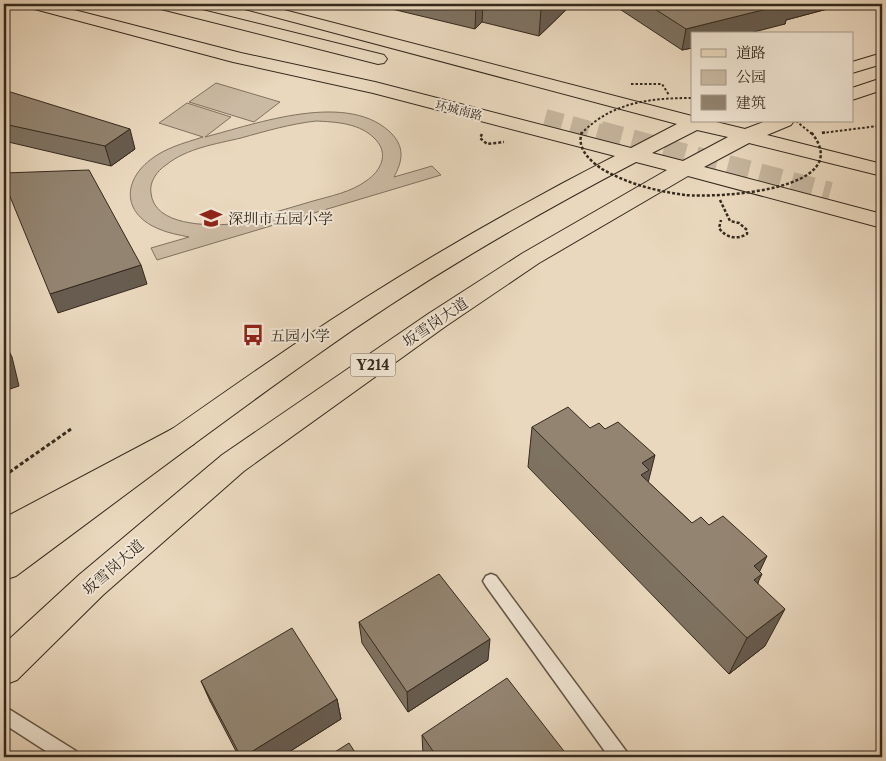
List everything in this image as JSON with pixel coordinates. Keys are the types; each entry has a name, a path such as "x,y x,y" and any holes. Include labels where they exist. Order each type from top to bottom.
{"main road":[{"name":"环城南路","path":"33,4 239,58 375,88 633,154 882,222"},
{"path":"76,4 239,58"},
{"name":"环城南路","path":"98,4 545,118"},
{"path":"159,4 392,62"},
{"path":"202,4 295,27 423,52 691,113"},
{"path":"243,4 423,52"},
{"path":"854,67 882,58"},
{"path":"854,93 882,84"},
{"path":"508,92 556,104"},
{"path":"4,566 305,350 409,282 519,216 633,154 691,117"},
{"path":"714,122 746,136 882,170"},
{"name":"坂雪岗大道","path":"4,668 91,585 234,462 437,320 531,258 684,169 746,136 781,122"},
{"path":"882,188 834,185 882,207"},
{"path":"4,533 184,436"}],"lane":[{"path":"491,581 620,757"},
{"path":"4,714 70,757"}],"path":[{"path":"662,84 670,98 691,111"},
{"path":"670,98 616,108 594,119 581,134 584,152 592,162 612,176 636,185 670,192 717,195 745,194 779,187 800,178 822,159 823,149 814,134 797,122"},
{"path":"814,134 878,126"},
{"path":"717,195 730,221 744,225 748,230 747,234 737,238 725,235 718,228 722,222 721,220"},
{"path":"4,476 71,429"}],"green space":[{"path":"216,83 280,102 254,122 189,102"},
{"path":"187,103 231,117 205,137 302,114 328,112 353,114 375,121 397,140 401,156 394,177 432,166 441,175 157,260 151,248 189,237 159,229 147,223 139,216 130,198 134,179 150,160 162,152 203,137 159,123","holes":["316,121 348,124 370,134 380,145 383,156 376,172 360,185 347,191 232,224 210,225 184,222 172,218 154,204 151,193 154,177 163,167 183,154 202,147 278,128"]}],"building":[{"path":"519,4 546,4 541,9"},
{"path":"647,4 787,4 686,29"},
{"path":"4,90 130,129 105,146 4,124"},
{"path":"89,170 141,265 50,294 4,182 4,173"},
{"path":"568,407 590,428 599,423 605,429 618,422 655,455 642,463 649,470 641,475 692,523 701,517 709,525 723,516 767,556 754,566 762,574 754,580 785,609 747,638 532,427"},
{"path":"439,574 490,639 407,692 359,622"},
{"path":"292,628 337,699 241,757 201,681"},
{"path":"507,678 567,755 564,757 437,757 422,735"},
{"path":"349,743 358,757 327,757"}],"tunnel":[{"path":"545,118 605,134"},
{"path":"600,132 830,193"}],"place":[{"name":"深圳市五园小学","path":"211,218"},
{"name":"五园小学","path":"253,335"}]}
